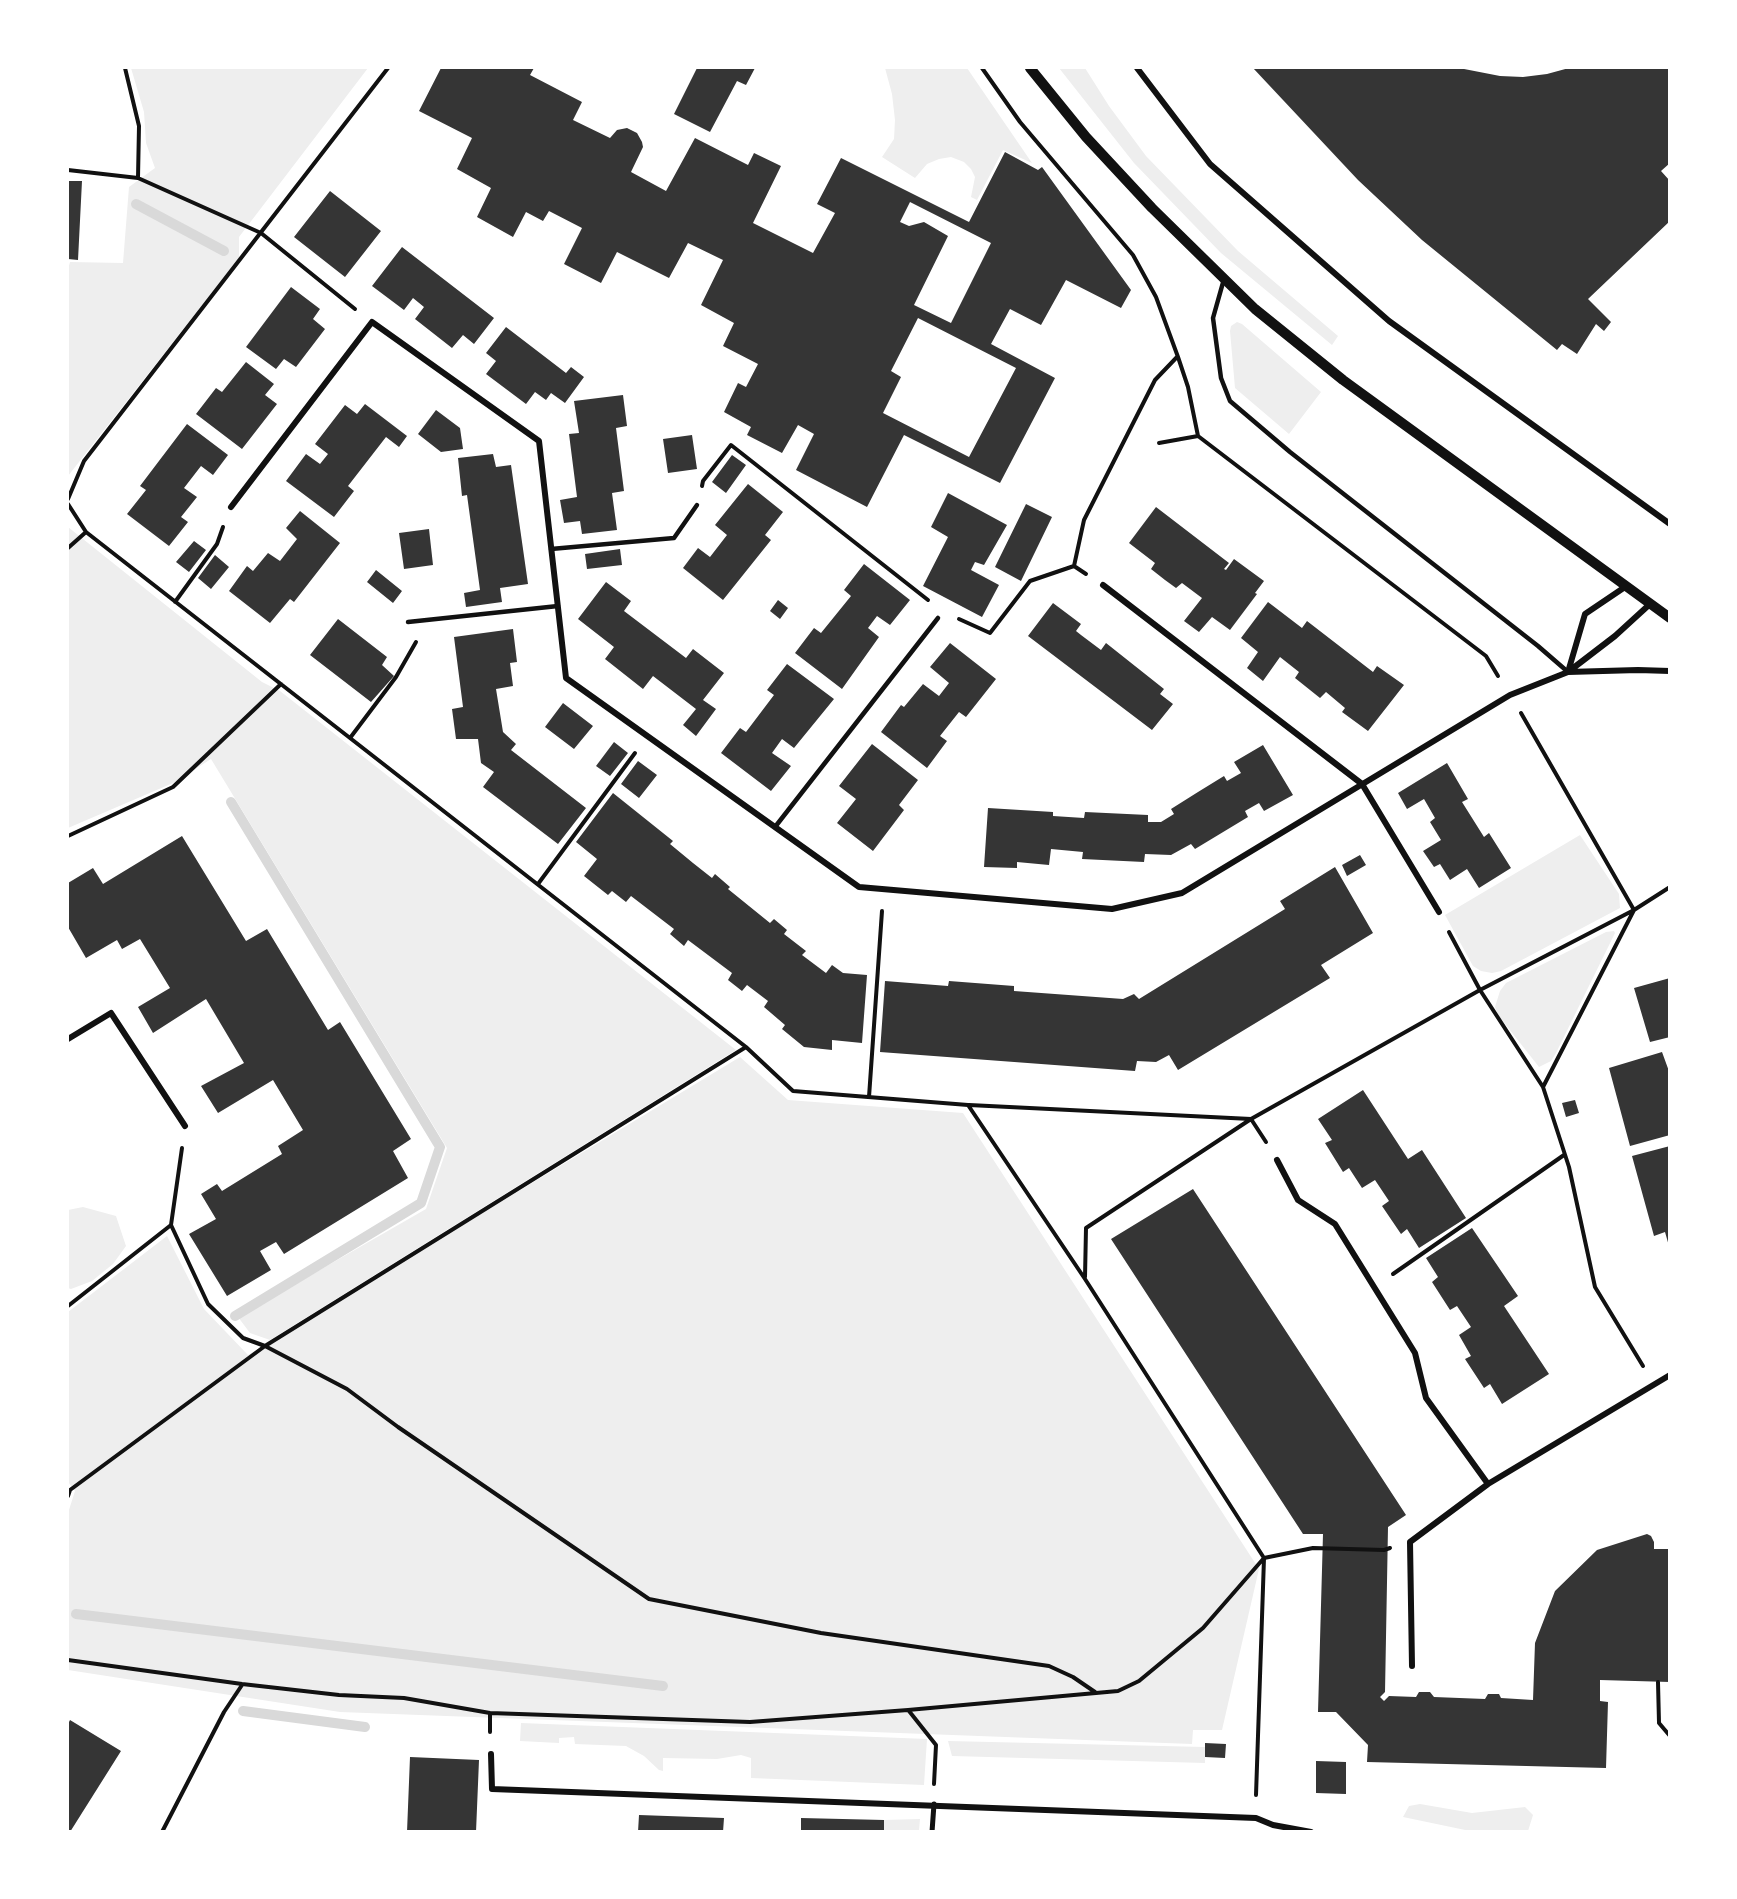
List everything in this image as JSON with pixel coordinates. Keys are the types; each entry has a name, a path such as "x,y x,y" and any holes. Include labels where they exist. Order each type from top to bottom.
{"street":[{"path":"1030,68 1086,137 1152,208 1255,309 1343,380 1670,618"},
{"path":"1137,68 1210,164 1389,321 1670,524"},
{"path":"231,507 372,322 539,441 566,678 859,887 1112,909 1182,893 1510,695 1568,672 1615,636 1650,604"},
{"path":"1103,585 1362,784 1439,912"},
{"path":"1568,672 1585,614 1625,587"},
{"path":"1568,672 1670,671"},
{"path":"68,1039 111,1013 185,1126"},
{"path":"1277,1160 1298,1200 1335,1224 1415,1353 1426,1398 1488,1484"},
{"path":"1412,1666 1410,1542 1488,1484 1670,1375"},
{"path":"491,1754 492,1789 1256,1818 1272,1828 1311,1832"},
{"path":"932,1832 934,1804"}],"lane":[{"path":"1224,279 1213,318 1221,378 1230,401 1290,452 1568,672"},
{"path":"551,549 674,538 697,505"},
{"path":"408,622 558,606"},
{"path":"775,827 938,618"}],"path":[{"path":"125,68 139,126 138,178"},
{"path":"68,499 84,461 388,68"},
{"path":"982,68 1020,122 1133,255 1155,297 1178,357 1188,387 1198,436 1486,656 1634,910"},
{"path":"68,170 138,178 261,233 372,322"},
{"path":"697,505 703,481 731,445 943,611 990,633 1030,581 1074,566 1084,520 1155,380 1178,357"},
{"path":"1159,443 1198,436"},
{"path":"68,504 86,532 746,1047 793,1091 968,1105 1251,1119"},
{"path":"175,602 217,544 231,507"},
{"path":"68,548 86,532"},
{"path":"938,618 943,611"},
{"path":"350,738 396,676 430,620"},
{"path":"68,836 173,787 281,684"},
{"path":"538,884 648,736"},
{"path":"1085,1279 1086,1228 1251,1119 1480,990 1634,910 1670,887"},
{"path":"869,1097 884,889"},
{"path":"1543,1087 1634,910"},
{"path":"1439,912 1480,990 1543,1087 1564,1155 1595,1287 1654,1384"},
{"path":"68,1496 69,1489 265,1346 746,1047"},
{"path":"968,1105 1085,1279 1264,1558 1256,1750 1256,1818"},
{"path":"1251,1119 1277,1160"},
{"path":"185,1126 171,1224 208,1304 243,1338 265,1346 347,1389 398,1427 650,1599 821,1633 1049,1666 1073,1677 1095,1692"},
{"path":"1374,1287 1564,1155"},
{"path":"68,1306 171,1224"},
{"path":"68,1660 339,1695 404,1698 490,1713 750,1722 908,1710 1118,1691 1139,1682 1203,1628 1264,1558 1312,1548 1384,1550 1410,1542"},
{"path":"1658,1682 1659,1723 1670,1736"},
{"path":"162,1832 224,1712 242,1684"},
{"path":"908,1710 936,1745 934,1804"},
{"path":"489,1722 490,1713"}],"shaded area":[{"path":"131,68 368,68 239,237 239,258 68,476 68,269 70,262 123,263 129,187 155,168 146,143 144,112"},
{"path":"885,68 967,68 1032,163 1003,150 977,200 971,197 975,177 964,162 951,157 939,159 927,164 915,178 882,157 894,139 895,120 892,94"},
{"path":"1059,68 1085,68 1109,106 1146,156 1238,251 1338,336 1332,345 1221,253 1134,163"},
{"path":"1237,322 1321,392 1289,434 1235,388 1230,331 1231,326"},
{"path":"68,527 262,682 280,691 736,1050 270,1340 250,1333 238,1317 426,1209 447,1148 211,759 173,783 68,828"},
{"path":"1580,835 1619,894 1620,908 1501,971 1492,973 1481,971 1473,966 1445,915"},
{"path":"1614,931 1556,1053 1551,1061 1539,1067 1498,1015 1495,1007 1500,991 1506,983 1606,932"},
{"path":"740,1057 788,1100 963,1113 1259,1569 1222,1730 1193,1730 1192,1744 340,1712 68,1670 68,1513 75,1491 68,1482 68,1312 167,1236 204,1309 248,1355"},
{"path":"83,1207 116,1216 126,1246 113,1264 92,1281 71,1289 68,1288 68,1210"},
{"path":"521,1723 927,1739 924,1785 751,1778 751,1758 741,1755 717,1759 663,1758 663,1771 626,1746 575,1744 574,1737 559,1738 559,1743 520,1741"},
{"path":"948,1741 1205,1747 1205,1763 952,1756"},
{"path":"1420,1804 1472,1813 1525,1807 1533,1815 1528,1831 1470,1831 1403,1817 1409,1806"},
{"path":"920,1819 919,1831 884,1832 884,1820"}],"building":[{"path":"441,68 534,68 530,75 582,102 573,120 610,138 617,130 627,128 637,133 643,147 631,172 666,191 695,138 748,165 754,153 781,166 753,223 813,253 835,213 817,204 841,158 969,222 1005,152 1038,170 1042,167 1131,290 1121,308 1066,280 1041,325 1010,309 991,344 1055,378 1000,483 904,435 867,507 796,470 814,434 798,425 782,453 747,435 751,427 724,412 738,383 746,387 758,364 723,346 734,323 701,305 723,260 688,243 669,278 617,252 601,283 564,264 582,228 549,211 543,221 526,212 513,237 477,217 491,188 457,169 472,138 419,111","holes":["910,202 991,243 951,323 914,305 948,236 924,222 909,226 900,222","918,318 1016,368 969,457 883,413 901,377 891,371"]},
{"path":"697,68 755,68 746,85 737,81 710,132 674,114"},
{"path":"1253,68 1459,68 1500,76 1523,77 1569,68 1670,68 1670,163 1661,171 1670,181 1670,221 1588,299 1611,322 1604,331 1596,324 1577,354 1562,344 1557,350 1422,240 1358,180"},
{"path":"68,181 82,181 78,260 68,259"},
{"path":"330,191 381,231 345,277 294,237"},
{"path":"402,247 494,318 474,344 463,335 452,348 415,319 424,307 413,298 404,310 372,286"},
{"path":"291,287 320,309 313,319 325,329 296,367 284,359 276,369 246,347"},
{"path":"506,327 566,373 571,367 584,377 565,403 551,393 546,400 535,392 526,404 486,374 496,361 486,353"},
{"path":"246,362 274,384 265,395 277,404 242,449 196,414 216,388 222,392"},
{"path":"623,395 627,426 616,428 624,491 612,493 617,530 582,534 580,521 564,523 560,500 577,497 569,434 579,433 574,401"},
{"path":"365,404 407,436 399,447 386,437 348,486 354,491 334,517 286,481 306,454 320,464 328,454 315,444 345,405 357,414"},
{"path":"436,410 460,428 463,449 441,452 418,434"},
{"path":"187,424 228,455 213,475 201,466 184,488 197,497 181,517 188,522 169,546 127,514 146,490 140,486"},
{"path":"692,435 697,469 668,473 663,439"},
{"path":"493,454 496,467 511,465 528,584 500,588 502,602 466,607 464,593 480,590 467,495 462,496 458,458"},
{"path":"732,455 746,465 726,493 712,482"},
{"path":"748,484 783,512 765,535 771,540 723,600 683,568 698,548 710,557 727,535 715,525"},
{"path":"948,493 1007,525 984,565 975,562 971,570 999,585 982,617 923,586 948,537 931,527"},
{"path":"1026,504 1052,517 1021,581 995,567"},
{"path":"1156,507 1229,563 1224,569 1226,570 1234,559 1264,581 1230,630 1212,617 1199,632 1184,621 1202,598 1182,583 1176,588 1165,580 1151,569 1155,563 1129,543"},
{"path":"300,511 340,543 294,602 290,599 270,623 229,591 247,566 253,571 268,553 280,561 297,539 286,528"},
{"path":"429,529 433,565 404,569 399,533"},
{"path":"194,541 206,550 189,572 176,562"},
{"path":"620,549 622,565 587,569 585,554"},
{"path":"215,555 229,567 211,589 198,578"},
{"path":"864,564 910,600 890,625 877,616 868,628 879,637 842,689 795,653 814,628 821,633 851,596 844,590"},
{"path":"376,570 402,591 393,603 367,582"},
{"path":"606,582 631,601 624,611 686,658 693,649 724,673 703,700 716,709 696,736 683,725 696,709 653,676 643,689 605,659 614,647 578,619"},
{"path":"778,600 788,608 780,619 770,611"},
{"path":"1268,602 1302,628 1307,621 1373,672 1377,666 1404,685 1368,731 1342,712 1345,708 1326,692 1320,698 1295,678 1299,672 1280,657 1263,681 1247,668 1258,652 1241,638"},
{"path":"1053,603 1081,624 1076,631 1081,635 1101,650 1106,643 1164,689 1160,694 1173,704 1152,730 1028,636"},
{"path":"338,619 387,657 382,665 394,676 371,702 310,655"},
{"path":"513,629 517,662 510,663 513,686 496,689 503,732 516,744 511,750 586,808 558,844 483,787 494,772 481,763 478,739 456,739 452,709 463,707 454,637"},
{"path":"950,643 996,679 966,717 959,712 940,736 947,741 927,768 881,732 901,705 904,707 923,684 939,696 949,683 930,667"},
{"path":"787,664 834,699 794,748 782,739 772,753 791,766 771,791 721,753 740,728 746,732 774,695 767,690"},
{"path":"563,703 593,726 574,749 545,727"},
{"path":"614,742 628,753 610,776 596,766"},
{"path":"872,744 918,780 899,805 904,810 873,851 837,823 856,799 839,786"},
{"path":"1263,745 1293,795 1264,811 1259,803 1245,811 1248,817 1195,849 1191,844 1171,855 1145,854 1144,862 1082,859 1083,852 1051,849 1049,865 1017,862 1017,868 984,867 988,808 1053,812 1053,816 1084,818 1085,812 1148,815 1148,822 1161,822 1174,814 1171,809 1224,776 1227,781 1241,773 1234,762"},
{"path":"638,761 657,775 639,798 621,784"},
{"path":"1447,763 1468,799 1462,802 1484,837 1489,833 1511,868 1479,888 1467,869 1450,880 1440,864 1434,867 1423,851 1441,840 1430,822 1435,818 1424,799 1407,809 1398,793"},
{"path":"613,793 673,841 670,844 712,878 715,874 730,887 728,889 770,923 774,919 787,930 784,934 806,951 802,955 826,973 832,965 843,973 867,975 862,1043 832,1040 832,1050 804,1047 782,1029 785,1025 764,1007 768,1001 747,985 742,991 728,980 732,973 688,940 684,946 670,934 674,929 631,896 626,902 612,891 608,895 584,876 597,859 576,842"},
{"path":"182,836 246,941 267,929 328,1030 340,1022 411,1139 393,1151 408,1178 284,1254 276,1242 260,1251 271,1270 227,1296 189,1234 216,1219 201,1194 217,1184 222,1191 282,1154 278,1146 303,1130 273,1080 218,1113 201,1086 244,1063 206,999 153,1033 138,1007 170,988 140,939 122,949 117,940 86,958 68,927 68,883 93,868 103,884"},
{"path":"1360,855 1366,865 1347,876 1342,865"},
{"path":"1335,867 1373,933 1321,965 1330,978 1178,1070 1169,1055 1156,1062 1137,1061 1135,1071 880,1052 885,981 948,986 949,981 1014,986 1014,991 1123,999 1134,994 1139,999 1285,909 1280,901"},
{"path":"1670,978 1670,1037 1650,1042 1634,988"},
{"path":"1662,1052 1670,1074 1670,1135 1630,1146 1609,1068"},
{"path":"1363,1090 1408,1159 1422,1150 1466,1218 1419,1248 1407,1229 1401,1234 1382,1206 1389,1201 1375,1180 1362,1188 1349,1168 1343,1172 1325,1143 1332,1140 1318,1119"},
{"path":"1575,1100 1579,1113 1566,1117 1562,1103"},
{"path":"1670,1146 1669,1246 1665,1232 1654,1236 1632,1156"},
{"path":"1193,1189 1406,1515 1388,1527 1385,1692 1380,1697 1384,1701 1389,1696 1416,1697 1419,1692 1430,1692 1434,1697 1485,1699 1488,1694 1499,1694 1501,1698 1533,1700 1535,1643 1555,1591 1597,1550 1647,1534 1654,1542 1654,1549 1670,1549 1670,1682 1600,1680 1600,1701 1608,1702 1606,1768 1367,1762 1368,1745 1336,1712 1318,1712 1323,1534 1303,1534 1111,1239"},
{"path":"1472,1228 1518,1296 1504,1306 1549,1374 1502,1404 1490,1384 1484,1388 1465,1359 1471,1356 1459,1335 1471,1327 1457,1306 1450,1310 1432,1282 1438,1277 1426,1258"},
{"path":"70,1720 121,1751 68,1832 68,1724"},
{"path":"1205,1743 1226,1744 1225,1758 1205,1757"},
{"path":"410,1757 479,1760 476,1832 407,1832"},
{"path":"1316,1761 1346,1762 1346,1794 1316,1793"},
{"path":"639,1815 724,1818 723,1832 638,1832"},
{"path":"801,1818 884,1820 884,1832 801,1832"}],"waterway":[{"path":"136,204 224,251"},
{"path":"231,802 440,1147 421,1203 235,1316"},
{"path":"76,1614 663,1686"},
{"path":"243,1711 365,1727"}]}
